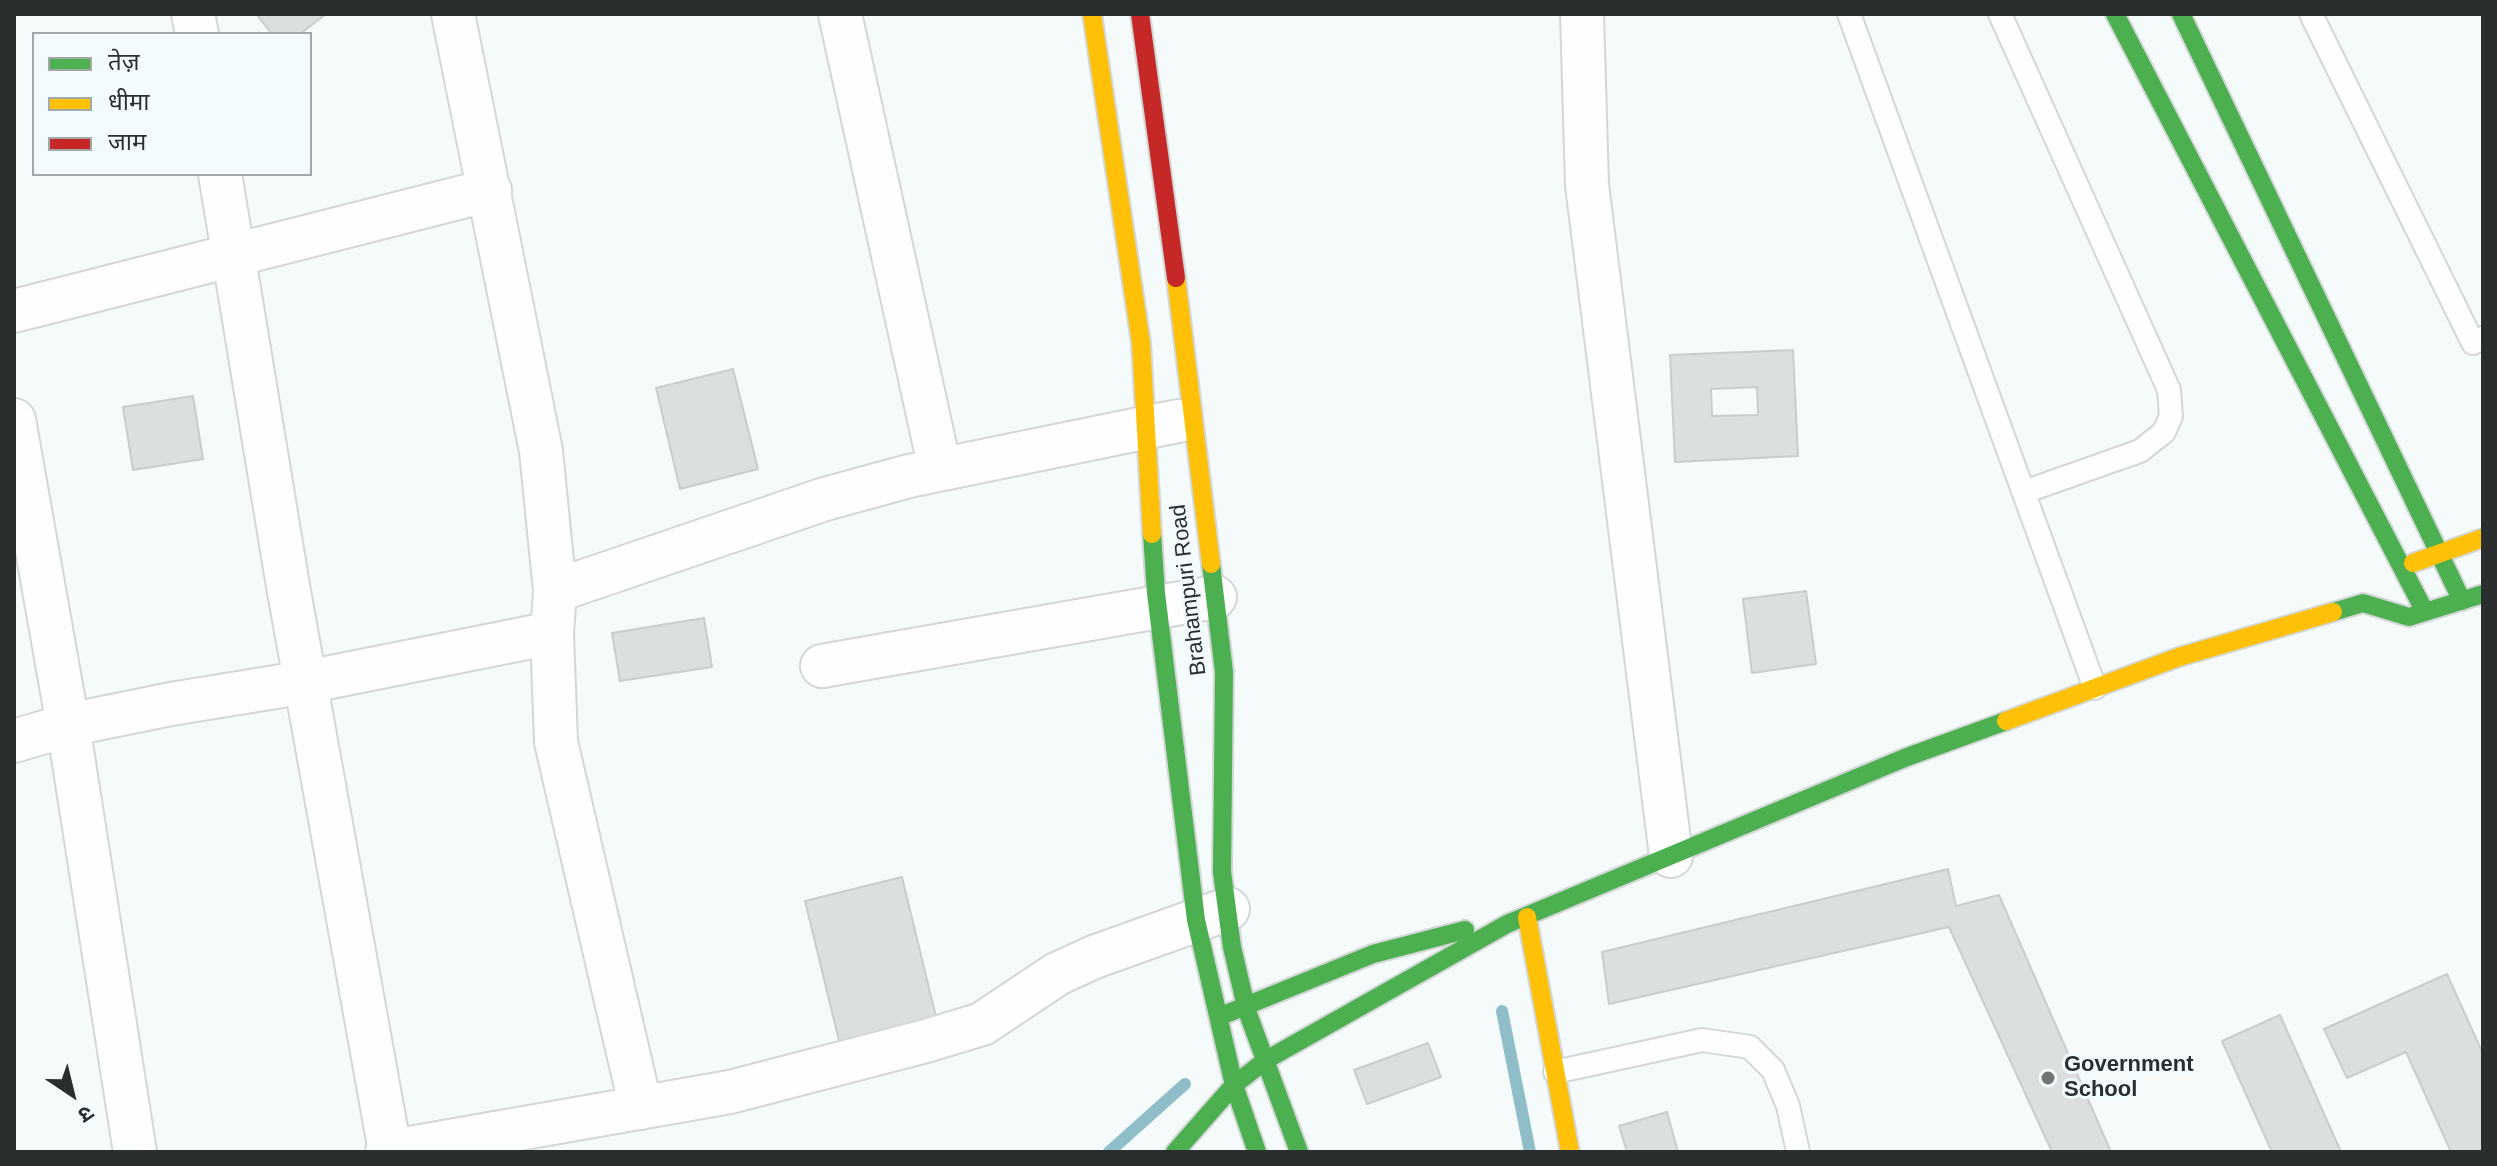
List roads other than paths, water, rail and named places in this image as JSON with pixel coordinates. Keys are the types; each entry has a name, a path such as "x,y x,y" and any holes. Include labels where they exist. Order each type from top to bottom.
{"street":[{"path":"453,14 541,451 555,591 552,633 556,742 641,1108"},
{"path":"840,14 940,469"},
{"name":"Brahampuri Road","path":"1092,14 1141,343 1159,607 1178,791 1212,914 1220,1016 1234,1085 1257,1152"},
{"name":"Brahampuri Road","path":"1140,14 1155,105 1224,672 1222,872 1212,914 1232,947 1247,1005 1299,1152"},
{"path":"1582,14 1587,185 1671,856"},
{"path":"2115,14 2389,574 2425,612"},
{"path":"2181,14 2462,601"},
{"path":"220,176 389,1152 730,1092 982,1024 1057,974 1145,936 1212,914"},
{"path":"14,311 490,190"},
{"path":"555,591 825,499 940,469 1191,419"},
{"path":"14,420 68,725 135,1152"},
{"path":"1175,1152 1234,1085 1266,1060 1507,924 1907,757 2179,657 2363,603 2389,574 2483,538"},
{"path":"2363,603 2409,617 2483,594"},
{"path":"822,666 1215,597"},
{"path":"14,741 68,725 552,633"},
{"path":"1527,917 1570,1152"},
{"path":"1220,1016 1373,954 1453,932 1507,924"}],"lane":[{"path":"1849,14 2095,688"},
{"path":"2000,14 2169,390 2171,416 2164,432 2140,451 2024,492"},
{"path":"2311,14 2473,343 2483,338"},
{"path":"1555,1072 1702,1040 1750,1047 1773,1070 1788,1106 1798,1152"}],"waterway":[{"path":"1502,1011 1530,1152"},
{"path":"1109,1152 1185,1084"}],"place":[{"name":"Government School","path":"2048,1078"}]}
